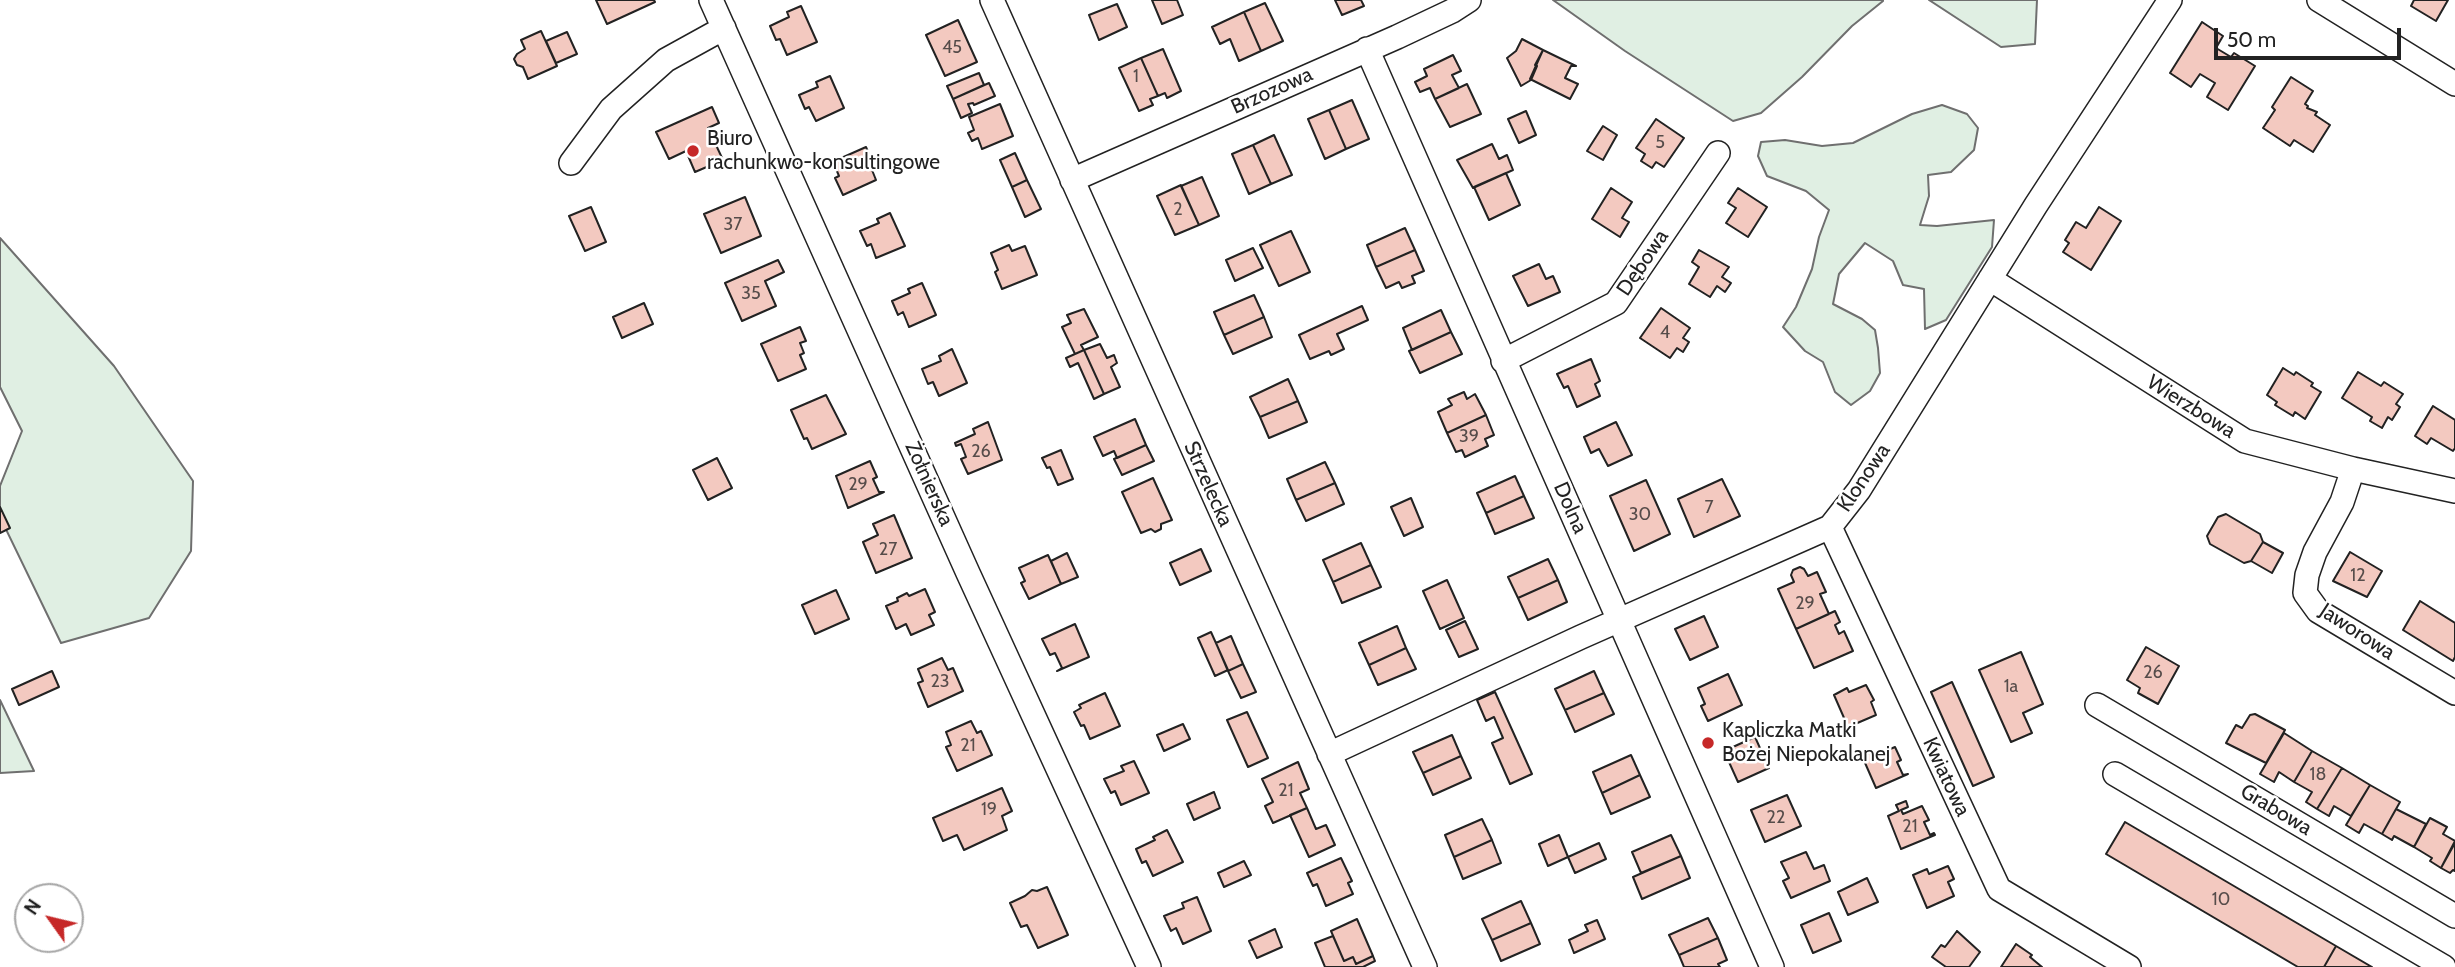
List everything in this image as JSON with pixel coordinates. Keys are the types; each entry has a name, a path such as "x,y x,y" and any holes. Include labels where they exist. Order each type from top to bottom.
{"street":[{"name":"Żołnierska","path":"711,0 968,573 1149,967"},
{"name":"Strzelecka","path":"992,0 1425,967"},
{"name":"Brzozowa","path":"1072,180 1452,11 1469,0"},
{"name":"Klonowa","path":"1329,754 1830,527 1859,490 1990,279 2170,0"},
{"path":"2319,0 2455,84"},
{"path":"571,163 611,109 666,60 724,28"},
{"name":"Dolna","path":"1367,49 1772,967"},
{"name":"Dębowa","path":"1503,361 1616,303 1718,153"},
{"name":"Wierzbowa","path":"1990,279 2245,441 2353,469 2455,491"},
{"name":"Jaworowa","path":"2353,469 2342,502 2315,552 2307,575 2305,593 2318,611 2455,693"},
{"name":"Kwiatowa","path":"1830,527 1998,889 2129,967"},
{"name":"Grabowa","path":"2097,705 2455,916"},
{"path":"2115,774 2444,967"}],"green space":[{"path":"1553,0 1883,1 1852,26 1802,77 1761,113 1733,121 1625,51"},
{"path":"1929,0 2037,0 2035,44 2001,47"},
{"path":"1942,105 1967,114 1978,128 1974,150 1951,172 1928,175 1929,196 1920,225 1937,226 1994,220 1992,247 1946,320 1925,329 1924,289 1903,285 1893,261 1865,243 1839,274 1833,304 1862,319 1875,330 1880,373 1870,391 1851,405 1835,392 1823,362 1805,351 1783,327 1796,307 1812,269 1819,237 1829,210 1806,191 1767,176 1758,156 1761,142 1785,140 1822,146 1853,143 1912,114"},
{"path":"0,238 114,366 193,481 191,551 149,618 61,643 0,517 0,486 22,431 0,387"},
{"path":"0,700 34,771 0,773"}],"building":[{"path":"596,0 654,0 655,2 607,24"},
{"path":"1152,0 1177,0 1183,15 1162,24"},
{"path":"1335,0 1361,0 1364,6 1342,15"},
{"path":"2414,0 2448,0 2436,21 2411,6"},
{"path":"1265,3 1283,41 1261,51 1244,12"},
{"path":"1117,4 1127,27 1099,40 1089,15"},
{"path":"801,6 817,42 787,55 770,26 789,17 787,12"},
{"path":"1244,12 1261,51 1239,61 1230,39 1220,44 1212,27"},
{"path":"958,20 977,62 945,76 926,35"},
{"path":"2202,22 2223,36 2216,48 2231,57 2234,53 2255,66 2228,110 2207,97 2215,83 2200,74 2191,87 2170,73"},
{"path":"541,31 557,66 528,79 523,67 517,65 514,59 525,49 521,40"},
{"path":"567,32 577,54 556,63 546,41"},
{"path":"1522,39 1543,50 1531,80 1521,86 1507,58 1516,51"},
{"path":"1163,49 1181,91 1167,98 1165,93 1158,96 1141,58"},
{"path":"1543,50 1576,66 1571,66 1565,78 1578,84 1570,99 1530,79"},
{"path":"1453,55 1461,71 1452,75 1459,88 1435,99 1430,88 1420,92 1415,82 1427,76 1424,69"},
{"path":"1141,58 1158,96 1150,99 1153,105 1139,111 1119,68"},
{"path":"979,73 984,85 953,99 947,86"},
{"path":"830,76 844,108 816,121 809,107 805,109 799,95 818,87 816,82"},
{"path":"2291,77 2313,91 2305,104 2307,108 2317,112 2315,115 2330,125 2313,152 2294,140 2290,146 2263,128 2275,110 2272,107"},
{"path":"989,83 995,96 974,105 968,104 972,113 961,118 953,99"},
{"path":"1467,84 1481,114 1450,127 1435,99"},
{"path":"1352,100 1369,139 1346,149 1329,110"},
{"path":"1000,104 1013,136 982,149 978,138 972,141 968,133 974,130 969,117"},
{"path":"712,107 719,123 708,128 723,160 695,172 686,151 669,159 656,132"},
{"path":"1329,110 1346,149 1325,159 1308,119"},
{"path":"1526,111 1536,135 1519,143 1508,119"},
{"path":"1656,119 1684,138 1664,167 1656,162 1652,168 1641,161 1645,154 1636,148"},
{"path":"1603,126 1617,135 1603,160 1587,151"},
{"path":"1274,135 1292,175 1271,184 1253,145"},
{"path":"1492,144 1499,159 1507,155 1513,170 1473,188 1457,160"},
{"path":"1253,145 1271,184 1249,194 1232,154"},
{"path":"866,147 876,180 843,195 835,178 839,176 834,164 830,163"},
{"path":"1015,153 1027,180 1012,187 1000,160"},
{"path":"1506,173 1520,205 1489,220 1474,187"},
{"path":"1202,177 1219,216 1199,225 1181,186"},
{"path":"1027,180 1041,209 1025,217 1012,187"},
{"path":"1181,185 1199,225 1175,235 1157,196"},
{"path":"1611,188 1632,202 1622,218 1629,222 1620,237 1592,219"},
{"path":"1738,188 1767,207 1748,237 1726,223 1736,208 1728,203"},
{"path":"745,197 761,236 721,253 704,214"},
{"path":"591,207 606,242 585,251 569,216"},
{"path":"2099,207 2121,221 2091,270 2063,252 2069,243 2065,240 2076,222 2086,228"},
{"path":"890,213 905,246 876,258 871,244 867,246 860,231 879,223 877,219"},
{"path":"1405,228 1415,250 1376,267 1367,245"},
{"path":"1291,231 1310,272 1279,286 1260,245"},
{"path":"1009,245 1012,251 1025,246 1037,275 1002,289 991,253"},
{"path":"1253,248 1263,268 1235,281 1226,260"},
{"path":"1415,250 1424,271 1412,276 1415,283 1402,288 1399,282 1386,288 1376,267"},
{"path":"1699,250 1729,267 1722,277 1731,283 1725,292 1717,286 1710,297 1689,284 1699,267 1692,262"},
{"path":"778,260 784,272 765,281 776,306 742,321 725,283"},
{"path":"1539,264 1546,279 1553,276 1560,292 1528,306 1513,276"},
{"path":"922,283 936,315 909,327 903,312 898,315 892,301 910,293 908,289"},
{"path":"1254,295 1264,317 1224,335 1214,312"},
{"path":"644,303 653,324 622,338 613,317"},
{"path":"1362,306 1368,320 1337,334 1344,349 1331,355 1329,351 1310,359 1299,335"},
{"path":"1661,308 1690,328 1683,338 1689,342 1683,352 1677,348 1670,358 1640,338"},
{"path":"1084,309 1098,337 1081,345 1084,350 1075,354 1062,327 1071,323 1067,315"},
{"path":"1441,310 1451,332 1412,350 1403,328"},
{"path":"1264,317 1272,337 1233,354 1224,335"},
{"path":"800,327 806,341 800,343 804,353 800,355 806,369 778,381 761,344"},
{"path":"1451,332 1462,354 1420,373 1409,351"},
{"path":"1100,344 1107,358 1114,355 1117,363 1111,367 1120,387 1104,394 1084,350"},
{"path":"952,349 967,383 939,396 933,382 928,384 922,369 941,361 939,356"},
{"path":"1084,350 1104,394 1094,399 1078,363 1070,367 1066,358"},
{"path":"1591,359 1600,381 1595,384 1600,396 1577,407 1568,386 1564,388 1557,374"},
{"path":"2283,368 2294,375 2296,372 2321,392 2305,419 2295,412 2293,416 2275,405 2277,402 2267,395"},
{"path":"2358,372 2381,386 2384,382 2403,394 2396,404 2400,407 2392,420 2388,417 2382,428 2370,421 2372,417 2342,398"},
{"path":"1288,379 1298,401 1260,417 1250,397"},
{"path":"1464,392 1467,399 1475,394 1486,415 1447,433 1438,412 1452,405 1448,399"},
{"path":"826,395 846,434 812,449 807,438 804,439 791,410"},
{"path":"1298,401 1307,422 1269,438 1260,417"},
{"path":"2433,406 2455,420 2453,451 2431,438 2427,444 2415,436"},
{"path":"1486,415 1494,435 1485,439 1488,446 1465,457 1462,450 1456,452 1447,433"},
{"path":"1135,419 1146,445 1117,458 1114,451 1103,456 1094,437"},
{"path":"988,422 1002,460 968,474 961,459 966,457 961,444 956,446 955,443 975,434 973,429"},
{"path":"1616,422 1632,455 1608,466 1599,449 1591,453 1584,437"},
{"path":"1146,445 1154,461 1122,475 1114,459"},
{"path":"1061,450 1073,479 1058,485 1050,467 1047,468 1042,458"},
{"path":"717,458 732,488 708,500 693,470"},
{"path":"870,461 877,477 873,479 879,492 884,492 848,508 836,476"},
{"path":"1325,462 1335,483 1296,500 1287,479"},
{"path":"1515,476 1524,496 1486,513 1477,493"},
{"path":"1153,478 1172,520 1161,524 1161,529 1155,532 1151,529 1141,533 1122,492"},
{"path":"1722,479 1740,516 1694,537 1678,499"},
{"path":"1646,480 1670,534 1634,551 1610,496"},
{"path":"1335,483 1344,504 1306,521 1296,500"},
{"path":"1524,496 1534,518 1495,534 1486,513"},
{"path":"1411,498 1423,527 1404,536 1391,507"},
{"path":"0,507 10,528 0,533"},
{"path":"2226,514 2260,534 2263,542 2251,561 2244,563 2210,544 2207,536 2218,517"},
{"path":"894,515 912,558 876,573 863,542 878,535 873,524"},
{"path":"2263,542 2283,553 2272,573 2251,561"},
{"path":"1361,543 1371,565 1333,582 1323,560"},
{"path":"1201,549 1211,571 1180,585 1170,563"},
{"path":"2350,552 2382,571 2367,597 2333,581"},
{"path":"1067,553 1078,577 1061,584 1051,561"},
{"path":"1048,555 1061,584 1029,599 1021,583 1025,581 1019,568"},
{"path":"1548,559 1558,580 1518,598 1508,577"},
{"path":"1371,565 1381,587 1342,603 1333,582"},
{"path":"1800,567 1808,576 1817,572 1826,592 1820,594 1829,614 1796,629 1778,589 1794,582 1791,575 1793,570"},
{"path":"1447,580 1464,618 1440,629 1423,591"},
{"path":"1558,580 1567,602 1528,620 1518,598"},
{"path":"925,589 935,612 929,615 934,625 911,635 906,624 896,629 886,606 907,593 909,596"},
{"path":"836,590 849,619 815,634 802,605"},
{"path":"2420,601 2455,623 2453,661 2403,630"},
{"path":"1835,611 1840,622 1835,625 1839,634 1844,631 1853,651 1814,668 1796,629"},
{"path":"1704,616 1718,647 1690,660 1675,629"},
{"path":"1465,621 1478,649 1459,657 1446,630"},
{"path":"1075,624 1089,657 1057,671 1062,668 1055,653 1050,655 1042,639"},
{"path":"1397,626 1406,648 1369,665 1359,643"},
{"path":"1211,632 1228,670 1215,676 1198,638"},
{"path":"1231,636 1243,664 1228,671 1216,643"},
{"path":"2146,647 2179,666 2158,704 2138,693 2140,688 2127,680"},
{"path":"1406,648 1416,669 1378,685 1369,665"},
{"path":"2021,652 2043,704 2023,713 2032,733 2011,742 1979,670"},
{"path":"942,658 948,670 953,668 963,691 928,707 918,683 923,681 918,669"},
{"path":"1243,664 1256,692 1241,698 1228,671"},
{"path":"52,671 59,687 19,705 12,689"},
{"path":"1594,671 1604,693 1565,710 1555,689"},
{"path":"1728,674 1742,705 1708,721 1701,706 1705,704 1698,688"},
{"path":"1952,682 1994,777 1973,786 1931,692"},
{"path":"1866,685 1874,700 1871,702 1876,715 1848,727 1834,695 1847,688 1849,692"},
{"path":"1495,692 1532,774 1510,784 1492,743 1503,738 1494,717 1486,721 1477,700"},
{"path":"1105,693 1120,726 1090,739 1074,712 1081,708 1079,705"},
{"path":"1604,693 1614,714 1575,732 1565,710"},
{"path":"1247,712 1268,758 1248,767 1227,720"},
{"path":"2255,714 2285,730 2266,763 2226,743 2236,725 2242,728 2250,715"},
{"path":"971,721 977,733 981,731 992,755 957,771 946,747 951,745 946,732"},
{"path":"1183,724 1190,739 1164,751 1157,735"},
{"path":"2284,733 2312,751 2294,782 2279,772 2274,782 2260,774"},
{"path":"1452,735 1461,756 1423,773 1413,752"},
{"path":"1755,737 1769,768 1738,782 1724,751"},
{"path":"1895,747 1901,760 1897,762 1903,775 1908,774 1876,788 1862,756 1874,751 1876,755"},
{"path":"2312,751 2342,768 2317,809 2306,802 2312,792 2294,782"},
{"path":"1631,755 1640,775 1602,793 1593,772"},
{"path":"1461,756 1471,778 1433,795 1423,773"},
{"path":"1134,761 1149,793 1121,805 1115,791 1111,793 1104,779 1124,771 1121,766"},
{"path":"1298,762 1309,789 1300,793 1307,808 1273,823 1265,806 1273,802 1262,779"},
{"path":"2342,768 2370,785 2351,816 2334,806 2329,816 2317,809"},
{"path":"1640,775 1650,797 1611,814 1602,793"},
{"path":"2370,785 2400,802 2382,834 2364,824 2359,833 2346,825"},
{"path":"1002,788 1012,811 1002,816 1007,830 964,850 957,835 943,841 933,818"},
{"path":"1214,792 1220,808 1194,820 1187,804"},
{"path":"1787,795 1801,826 1765,842 1751,810"},
{"path":"1906,801 1908,807 1901,810 1903,814 1922,806 1929,820 1924,822 1930,835 1935,835 1901,849 1888,816 1899,811 1896,805"},
{"path":"1307,808 1316,829 1326,825 1335,845 1309,857 1290,815"},
{"path":"2396,809 2426,824 2414,847 2394,836 2392,840 2382,834"},
{"path":"2430,818 2447,827 2443,834 2455,841 2441,868 2430,861 2432,858 2414,847"},
{"path":"1482,819 1492,840 1454,857 1445,835"},
{"path":"2125,822 2336,946 2324,967 2298,967 2106,854"},
{"path":"1167,830 1183,862 1153,876 1146,861 1142,863 1136,849 1155,840 1153,837"},
{"path":"1559,835 1568,857 1548,866 1539,844"},
{"path":"1671,835 1681,856 1641,873 1632,852"},
{"path":"1492,840 1501,863 1463,879 1454,857"},
{"path":"1599,843 1606,859 1575,873 1568,857"},
{"path":"2455,843 2455,871 2450,873 2441,868"},
{"path":"1806,852 1814,869 1824,865 1830,881 1791,898 1783,881 1789,878 1781,862"},
{"path":"1681,856 1690,878 1642,899 1633,877"},
{"path":"1341,858 1352,881 1348,883 1353,894 1326,906 1317,884 1313,886 1307,873"},
{"path":"1244,861 1251,875 1224,887 1218,873"},
{"path":"1948,866 1954,879 1948,882 1954,896 1927,908 1913,875 1927,869 1929,874"},
{"path":"1867,878 1878,902 1848,915 1838,892"},
{"path":"1047,887 1068,935 1038,948 1027,925 1021,927 1010,903 1032,890"},
{"path":"1197,897 1211,931 1183,944 1176,928 1171,931 1164,916 1184,908 1182,903"},
{"path":"1521,901 1531,923 1492,940 1482,919"},
{"path":"1829,913 1841,941 1813,953 1801,925"},
{"path":"1708,918 1718,938 1679,955 1669,935"},
{"path":"1357,919 1373,956 1356,964 1353,957 1344,961 1331,931"},
{"path":"1597,920 1605,939 1574,953 1569,940 1588,931 1585,925"},
{"path":"1531,923 1540,944 1501,961 1492,940"},
{"path":"1275,929 1282,947 1257,958 1249,941"},
{"path":"1957,931 1980,952 1969,967 1946,967 1932,957 1941,945 1945,947"},
{"path":"1333,936 1344,961 1353,957 1356,964 1373,956 1375,961 1363,967 1325,967 1315,943"},
{"path":"1718,938 1727,960 1718,964 1720,967 1684,967 1679,955"},
{"path":"2016,944 2032,955 2030,957 2042,967 2001,967"},
{"path":"2336,946 2372,967 2324,967"}],"place":[{"name":"Biuro rachunkwo-konsultingowe","path":"693,151"},
{"name":"Kapliczka Matki Bożej Niepokalanej","path":"1708,743"}]}
